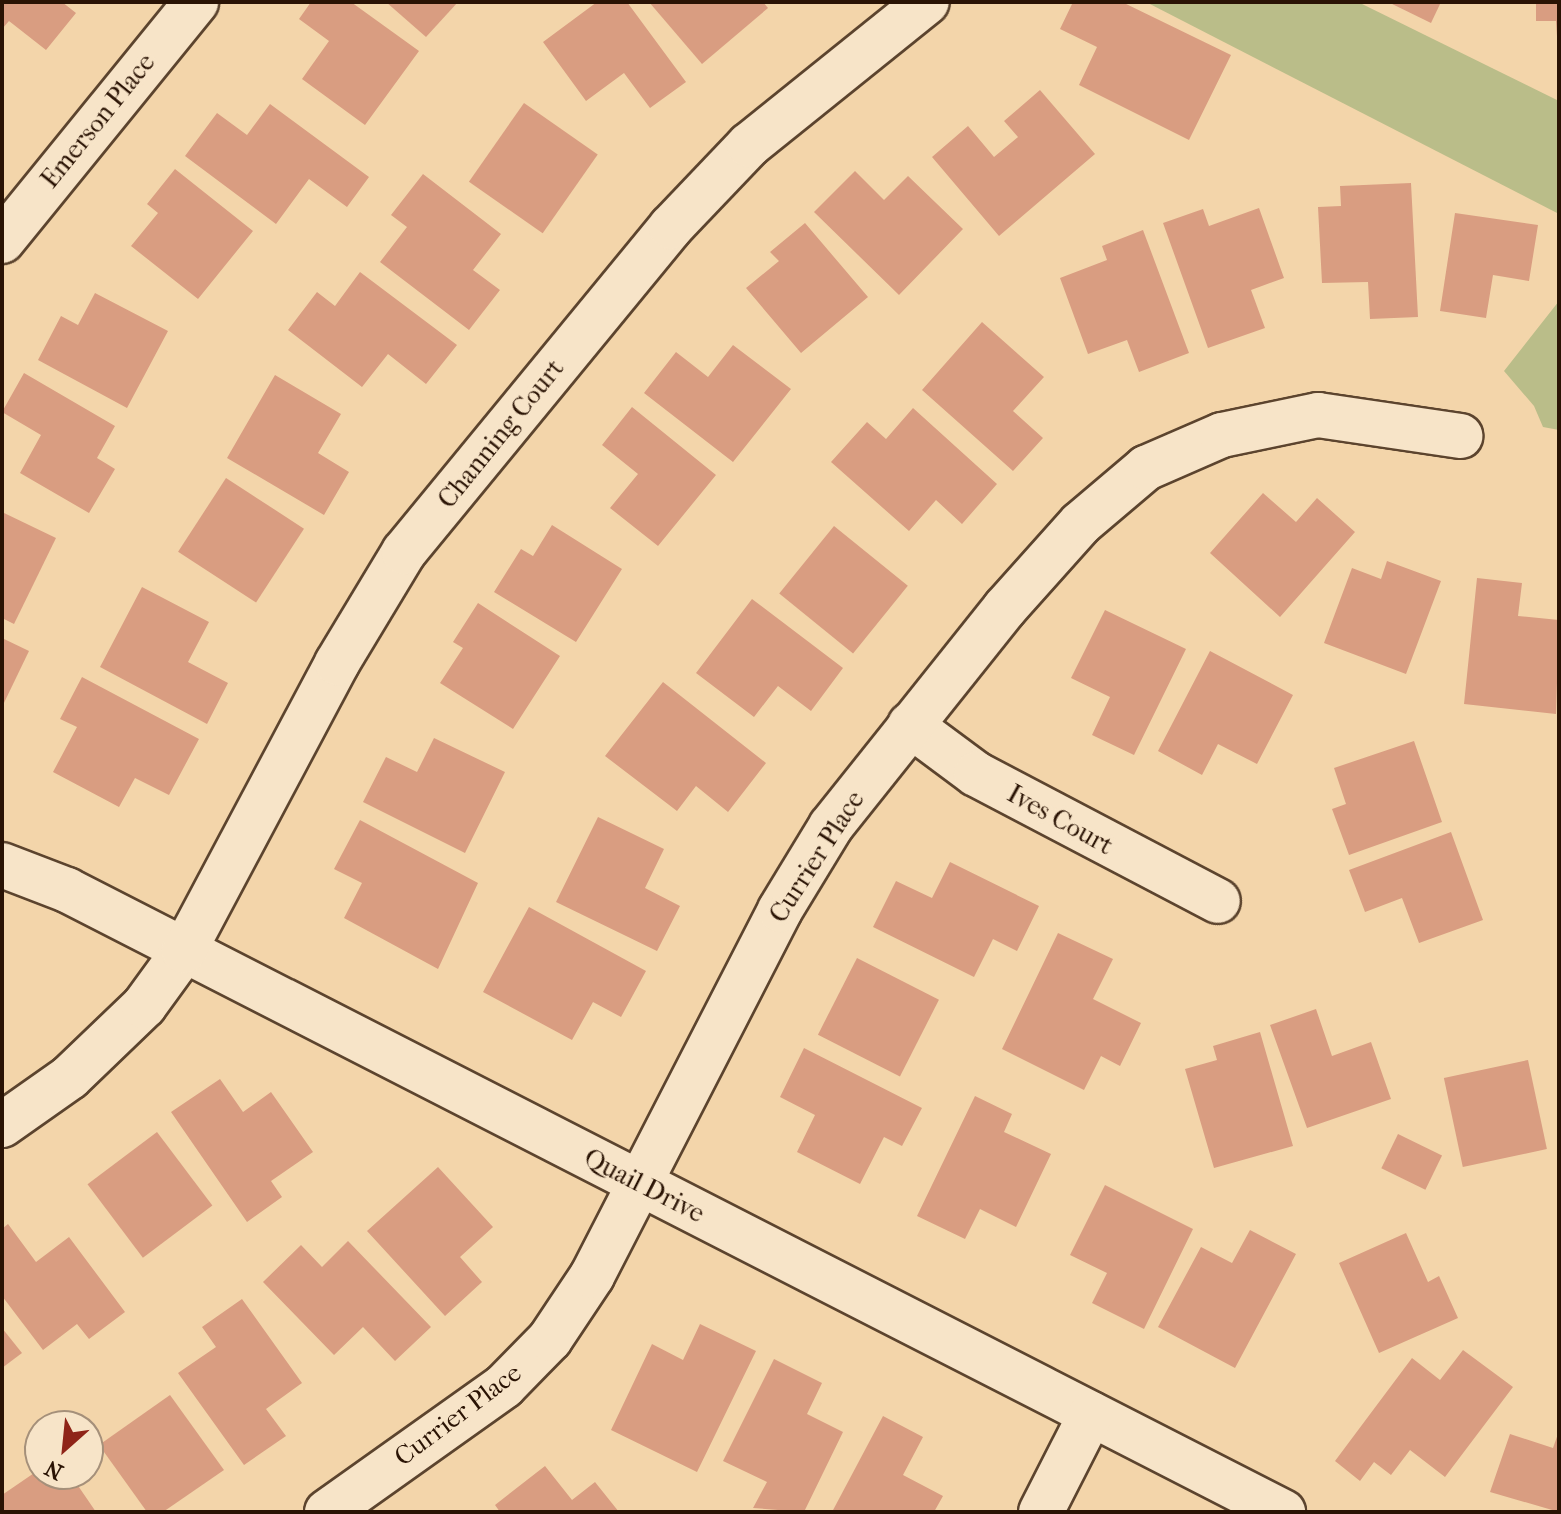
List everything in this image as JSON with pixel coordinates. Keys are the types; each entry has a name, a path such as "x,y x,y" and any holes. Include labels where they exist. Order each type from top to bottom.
{"street":[{"name":"Emerson Place","path":"2,241 196,2"},
{"name":"Channing Court","path":"2,1125 70,1077 134,1019 184,951 337,663 404,552 671,227 749,145 927,2"},
{"name":"Currier Place","path":"327,1512 504,1386 550,1339 592,1276 636,1182 780,910 831,826 910,725 1080,524 1146,468 1222,435 1318,415 1460,436"},
{"name":"Ives Court","path":"910,725 976,774 1218,901"},
{"name":"Quail Drive","path":"2,865 67,890 1283,1512"},
{"path":"1041,1512 1091,1414"}],"green space":[{"path":"1146,2 1358,2 1559,101 1559,214"},
{"path":"1559,301 1559,430 1543,427 1534,406 1504,371"}],"building":[{"path":"2,2 62,2 76,13 46,50 9,21 2,29"},
{"path":"311,2 351,2 419,51 365,125 302,79 329,41 299,19"},
{"path":"386,2 458,2 426,37"},
{"path":"597,2 627,2 686,82 650,108 624,73 586,101 543,42"},
{"path":"649,2 763,2 768,8 702,64"},
{"path":"1073,2 1122,2 1231,55 1189,140 1079,85 1097,47 1060,29"},
{"path":"1388,2 1441,2 1431,23"},
{"path":"1536,2 1559,2 1559,67 1556,21 1536,21"},
{"path":"1040,90 1095,154 999,236 932,157 968,126 994,157 1018,137 1004,121"},
{"path":"524,103 598,155 543,233 469,182"},
{"path":"270,104 369,177 347,207 309,179 276,224 185,156 217,113 247,135"},
{"path":"175,169 253,231 198,299 131,246 158,213 147,204"},
{"path":"855,171 884,200 908,176 963,229 899,295 814,212"},
{"path":"423,174 501,234 473,270 500,290 469,330 380,262 407,227 391,215"},
{"path":"1411,183 1418,317 1370,319 1368,282 1322,283 1318,207 1341,206 1340,186"},
{"path":"1259,208 1284,278 1251,290 1265,328 1208,348 1163,223 1203,209 1209,226"},
{"path":"1455,213 1538,225 1529,281 1493,275 1486,318 1440,311"},
{"path":"805,223 868,297 801,353 746,288 779,261 770,252"},
{"path":"1143,230 1189,353 1139,372 1127,340 1088,354 1060,278 1107,260 1102,246"},
{"path":"360,272 457,345 426,384 388,354 362,387 288,330 317,292 335,306"},
{"path":"95,293 168,331 127,408 38,360 61,316 78,325"},
{"path":"982,322 1044,377 1013,411 1043,438 1013,471 922,390"},
{"path":"733,345 791,389 733,462 644,393 676,352 708,377"},
{"path":"24,373 115,426 97,458 115,469 89,513 20,473 41,435 2,412"},
{"path":"275,375 341,414 318,453 349,472 324,515 227,458"},
{"path":"632,407 716,475 658,546 610,508 638,474 602,445"},
{"path":"913,408 997,484 962,524 936,500 909,531 831,462 867,422 886,439"},
{"path":"226,478 304,529 256,602 178,552"},
{"path":"1263,493 1296,522 1317,498 1355,532 1280,617 1210,553"},
{"path":"2,512 56,538 14,624 2,618"},
{"path":"552,525 622,569 576,642 494,592 521,549 533,556"},
{"path":"834,526 908,586 853,653 779,594"},
{"path":"1387,561 1441,581 1406,674 1324,643 1352,568 1381,579"},
{"path":"1477,578 1522,583 1518,616 1559,620 1556,714 1464,704"},
{"path":"142,587 209,622 188,662 228,683 207,724 100,667"},
{"path":"752,599 843,668 811,711 778,686 754,717 696,673"},
{"path":"478,603 560,656 513,729 440,683 463,648 453,642"},
{"path":"1105,610 1186,649 1134,755 1092,735 1110,697 1071,678"},
{"path":"2,638 29,651 2,707"},
{"path":"1210,651 1293,695 1257,764 1218,744 1202,775 1158,751"},
{"path":"82,677 199,739 169,795 135,778 119,807 53,772 77,727 60,719"},
{"path":"663,682 766,763 728,812 696,786 677,811 605,756"},
{"path":"434,738 505,772 465,853 363,802 386,757 417,772"},
{"path":"1414,741 1442,822 1349,855 1332,809 1346,804 1334,768"},
{"path":"598,817 664,849 645,888 680,906 657,951 556,902"},
{"path":"360,820 478,883 438,969 344,918 362,883 334,869"},
{"path":"1451,832 1483,920 1419,943 1402,898 1365,912 1349,870"},
{"path":"950,862 1039,906 1017,951 993,939 974,977 873,927 896,881 932,898"},
{"path":"529,907 646,971 621,1017 593,1002 572,1040 483,992"},
{"path":"1058,933 1113,959 1093,999 1141,1023 1120,1066 1101,1056 1084,1090 1002,1049"},
{"path":"857,958 939,1000 900,1076 818,1035"},
{"path":"1316,1009 1332,1056 1371,1042 1391,1099 1307,1128 1270,1025"},
{"path":"1260,1032 1293,1146 1214,1168 1185,1069 1217,1060 1213,1046"},
{"path":"804,1048 922,1108 902,1146 884,1137 860,1184 797,1152 815,1115 780,1097"},
{"path":"1528,1060 1547,1149 1463,1167 1444,1078"},
{"path":"220,1079 243,1112 271,1092 313,1152 271,1181 282,1197 247,1222 171,1112"},
{"path":"975,1096 1012,1114 1004,1132 1051,1154 1016,1227 980,1209 965,1239 917,1216"},
{"path":"157,1132 212,1205 143,1258 88,1184"},
{"path":"1398,1134 1442,1155 1425,1190 1381,1168"},
{"path":"438,1167 493,1227 460,1257 482,1282 445,1316 367,1231"},
{"path":"1105,1185 1193,1229 1144,1329 1092,1303 1107,1273 1070,1255"},
{"path":"8,1224 36,1262 69,1237 125,1312 89,1339 77,1324 43,1350 2,1296 2,1229"},
{"path":"1250,1230 1296,1254 1235,1368 1158,1327 1201,1247 1232,1263"},
{"path":"1406,1233 1428,1282 1439,1276 1458,1318 1379,1353 1339,1263"},
{"path":"348,1241 431,1327 395,1361 363,1327 334,1355 263,1282 301,1245 322,1267"},
{"path":"242,1299 302,1383 266,1409 286,1436 244,1465 178,1373 216,1347 202,1327"},
{"path":"700,1324 756,1351 697,1472 611,1430 652,1344 683,1360"},
{"path":"2,1328 22,1353 2,1368"},
{"path":"1463,1350 1513,1387 1445,1477 1410,1450 1391,1475 1374,1462 1360,1481 1335,1461 1412,1358 1440,1380"},
{"path":"774,1359 822,1383 807,1414 843,1432 804,1512 753,1508 767,1482 723,1461"},
{"path":"170,1395 224,1470 163,1512 147,1512 104,1452 104,1441"},
{"path":"883,1416 923,1437 903,1475 943,1496 934,1512 832,1512"},
{"path":"1559,1431 1559,1512 1490,1492 1510,1434 1553,1448"},
{"path":"545,1466 572,1500 595,1482 619,1512 500,1512 495,1505"},
{"path":"24,1480 24,1490 81,1490 96,1512 2,1512 2,1495"}]}
